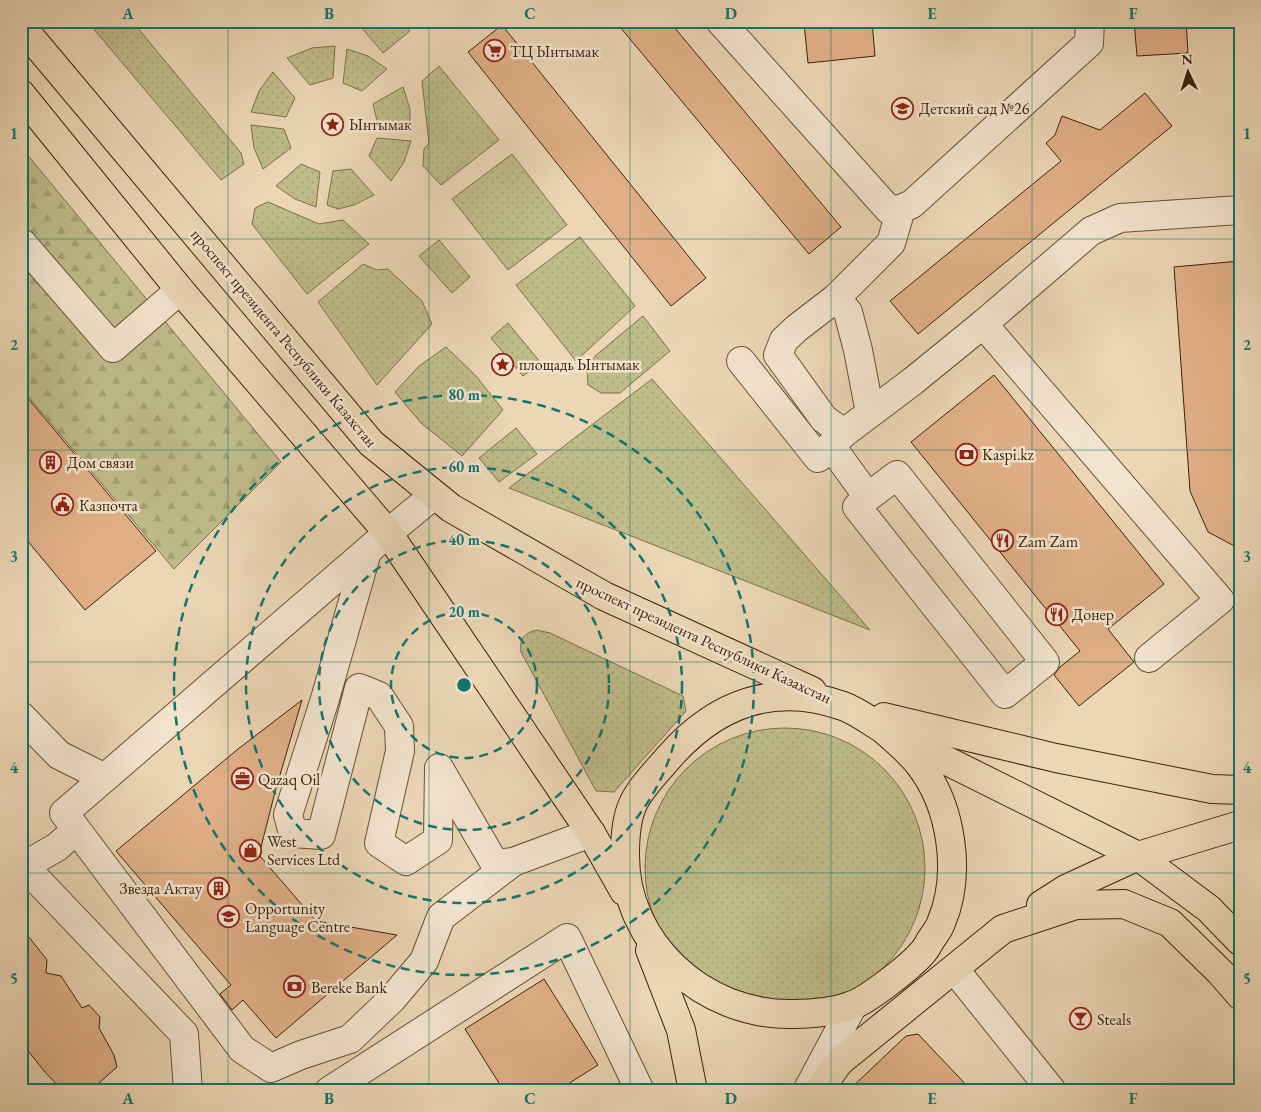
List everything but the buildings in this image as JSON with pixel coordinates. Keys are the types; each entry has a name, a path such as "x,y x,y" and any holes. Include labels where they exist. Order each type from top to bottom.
{"main road":[{"name":"проспект президента Республики Казахстан","path":"21,26 371,443 434,495 451,508 604,596 847,707"},
{"path":"21,94 180,290 388,533 591,833 658,952 683,977 712,996 746,1008 780,1015 816,1014 860,1001 1004,930 1076,905 1124,904 1170,923 1220,972 1240,995"},
{"path":"693,1091 681,1030 636,914 625,871 625,834 633,804 652,776 685,739 712,719 744,703 777,695 808,696 1056,758 1212,789 1240,790"},
{"path":"847,707 883,729 1138,856 1210,909 1240,941"},
{"path":"860,1001 922,954 941,924 952,882 952,846 944,814 934,788 919,764 883,729"},
{"path":"818,1091 840,1061 1004,930 1066,889 1138,856 1240,825"}],"street":[{"path":"720,21 889,210 901,209 912,204 1089,43 1090,21"},
{"path":"868,497 838,440 778,355 784,340 836,298 892,243 901,209"},
{"path":"741,361 818,458 870,413 982,324 1091,231 1120,218 1240,210"},
{"path":"22,244 113,348 180,290"},
{"path":"836,298 848,312 858,350 870,413"},
{"path":"982,324 1220,600 1149,658"},
{"path":"897,475 1046,662 1005,694 856,507 868,497 897,475"},
{"path":"434,495 103,777 64,813 242,1049 272,1068 301,1055 350,1039 392,999 424,961 441,917 514,862"},
{"path":"367,552 325,699 288,815 294,833 321,834 359,688 379,696 399,726 400,751 379,843 406,861 438,840 439,768 495,864 514,862 591,833"},
{"path":"21,716 59,756 103,777"},
{"path":"76,830 57,846 24,866 184,1034 188,1091"},
{"path":"329,1091 567,938 640,1091"},
{"path":"955,970 1052,1091"},
{"path":"807,1091 860,1001"}],"green space":[{"path":"87,21 132,21 241,153 244,164 221,180"},
{"path":"356,21 401,21 410,31 383,53"},
{"path":"335,46 333,78 310,85 287,58 312,48"},
{"path":"347,49 368,56 387,69 362,91 343,83"},
{"path":"439,66 499,140 441,185 423,166 424,149 429,143 422,81"},
{"path":"273,72 295,98 286,117 251,112 259,91"},
{"path":"403,87 410,109 410,127 379,129 373,104"},
{"path":"251,125 284,129 291,148 263,169 254,148"},
{"path":"377,138 411,141 404,162 391,181 369,156"},
{"path":"21,147 281,462 174,569 21,388"},
{"path":"512,154 567,225 508,270 452,199"},
{"path":"301,164 320,172 316,207 295,199 276,186"},
{"path":"351,169 374,195 354,205 338,209 327,205 333,171"},
{"path":"268,202 319,224 343,220 369,244 307,294 252,224 255,208"},
{"path":"580,237 635,306 576,361 516,285"},
{"path":"439,240 470,277 452,293 419,256"},
{"path":"363,264 377,270 388,269 422,301 432,324 377,385 318,302"},
{"path":"643,316 670,351 620,393 601,393 588,385 587,370 595,356"},
{"path":"508,323 541,363 523,376 491,338"},
{"path":"446,347 476,376 503,410 462,456 421,423 395,392 419,366"},
{"path":"652,379 870,630 509,488"},
{"path":"516,428 537,454 499,482 479,458"},
{"path":"537,630 550,633 683,696 686,711 614,792 596,791 521,652 523,637"},
{"path":"785,728 826,734 863,752 884,769 901,790 919,827 925,868 919,909 901,946 884,967 863,984 826,1002 785,1008 744,1002 707,984 686,967 669,946 651,909 645,868 651,827 669,790 686,769 707,752 744,734"}],"place":[{"name":"ТЦ Ынтымак","path":"494,51"},
{"name":"Детский сад №26","path":"903,108"},
{"name":"Ынтымак","path":"333,124"},
{"name":"площадь Ынтымак","path":"503,364"},
{"name":"Kaspi.kz","path":"966,454"},
{"name":"Дом связи","path":"51,462"},
{"name":"Казпочта","path":"63,505"},
{"name":"Zam Zam","path":"1002,541"},
{"name":"Донер","path":"1056,614"},
{"name":"Qazaq Oil","path":"242,779"},
{"name":"West Services Ltd","path":"251,850"},
{"name":"Звезда Актау","path":"218,888"},
{"name":"Opportunity Language Centre","path":"229,917"},
{"name":"Bereke Bank","path":"295,987"},
{"name":"Steals","path":"1081,1019"}]}
